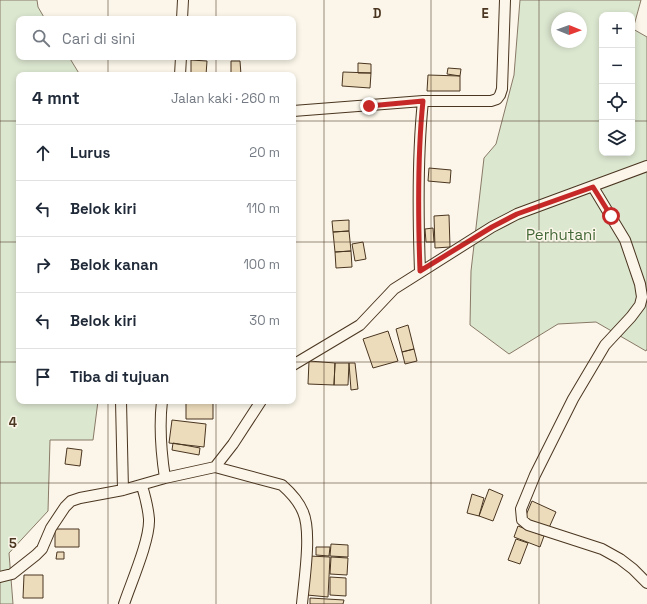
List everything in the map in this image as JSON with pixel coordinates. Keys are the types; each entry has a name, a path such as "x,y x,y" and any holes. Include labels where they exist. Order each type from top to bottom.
{"street":[{"path":"182,16 183,0"},
{"path":"296,111 423,101 483,102 497,99 500,95 505,0"},
{"path":"180,72 181,60"},
{"path":"420,271 418,208 420,130 423,101"},
{"path":"296,363 360,325 394,289 420,271 492,227 517,214 647,166"},
{"path":"593,187 626,240 640,284 642,298 640,305 631,317 605,345 573,399 535,475 521,509 521,516 522,520 528,525 602,550 620,559 647,583"},
{"path":"122,404 123,490"},
{"path":"162,404 160,417 161,452 165,478"},
{"path":"215,467 233,444 259,404"},
{"path":"0,577 12,574 42,549 51,528 65,507 71,501 142,486 165,478 215,467 282,486 290,493 303,511 306,523 307,540 302,604"},
{"path":"124,604 143,550 148,527 149,520 147,505 142,486"}],"green space":[{"path":"0,0 37,0 38,7 43,16 16,16 16,60 71,60 78,72 16,72 16,404 98,404 93,440 50,440 48,511 9,553 13,604 0,604"},
{"name":"Perhutani","path":"520,0 641,0 635,22 635,12 599,12 599,156 635,156 635,30 647,37 646,351 596,322 558,324 509,354 470,325 471,271 484,158 496,144 514,75"}],"building":[{"path":"191,60 207,61 206,72 191,72"},
{"path":"231,61 240,61 241,72 231,72"},
{"path":"358,63 371,64 371,73 358,73"},
{"path":"448,68 461,69 460,76 447,74"},
{"path":"343,72 371,73 370,88 342,86"},
{"path":"428,75 460,76 460,91 427,91"},
{"path":"429,168 451,170 450,183 428,181"},
{"path":"449,215 450,247 435,248 434,216"},
{"path":"349,220 349,231 333,232 332,221"},
{"path":"433,228 434,242 426,242 425,229"},
{"path":"349,231 351,251 335,252 333,232"},
{"path":"363,242 366,259 355,261 352,244"},
{"path":"351,251 352,267 336,268 335,252"},
{"path":"408,325 414,349 402,352 396,329"},
{"path":"388,331 398,361 373,368 363,339"},
{"path":"414,349 417,361 405,364 402,352"},
{"path":"309,361 335,363 334,385 308,384"},
{"path":"335,363 349,363 348,385 334,385"},
{"path":"349,363 355,363 358,389 351,390"},
{"path":"186,404 213,404 213,419 186,419"},
{"path":"172,420 206,424 204,447 169,443"},
{"path":"173,443 200,448 199,455 172,450"},
{"path":"67,448 82,450 80,466 65,464"},
{"path":"489,489 503,495 493,521 479,516"},
{"path":"472,494 484,498 479,516 467,513"},
{"path":"532,501 556,512 548,530 524,520"},
{"path":"518,526 544,536 540,547 514,537"},
{"path":"55,529 79,529 79,547 55,547"},
{"path":"516,539 528,543 520,564 508,560"},
{"path":"331,544 348,545 348,557 330,556"},
{"path":"316,547 330,547 329,556 316,555"},
{"path":"57,552 64,552 64,559 56,559"},
{"path":"309,556 330,557 328,597 307,595"},
{"path":"331,557 348,558 347,575 330,574"},
{"path":"24,575 43,575 43,598 23,598"},
{"path":"330,577 346,578 346,596 330,595"},
{"path":"310,598 344,600 343,604 310,604"}],"route":[{"path":"369,106 423,101 418,172 420,271 492,227 517,214 593,187 611,216"}]}
